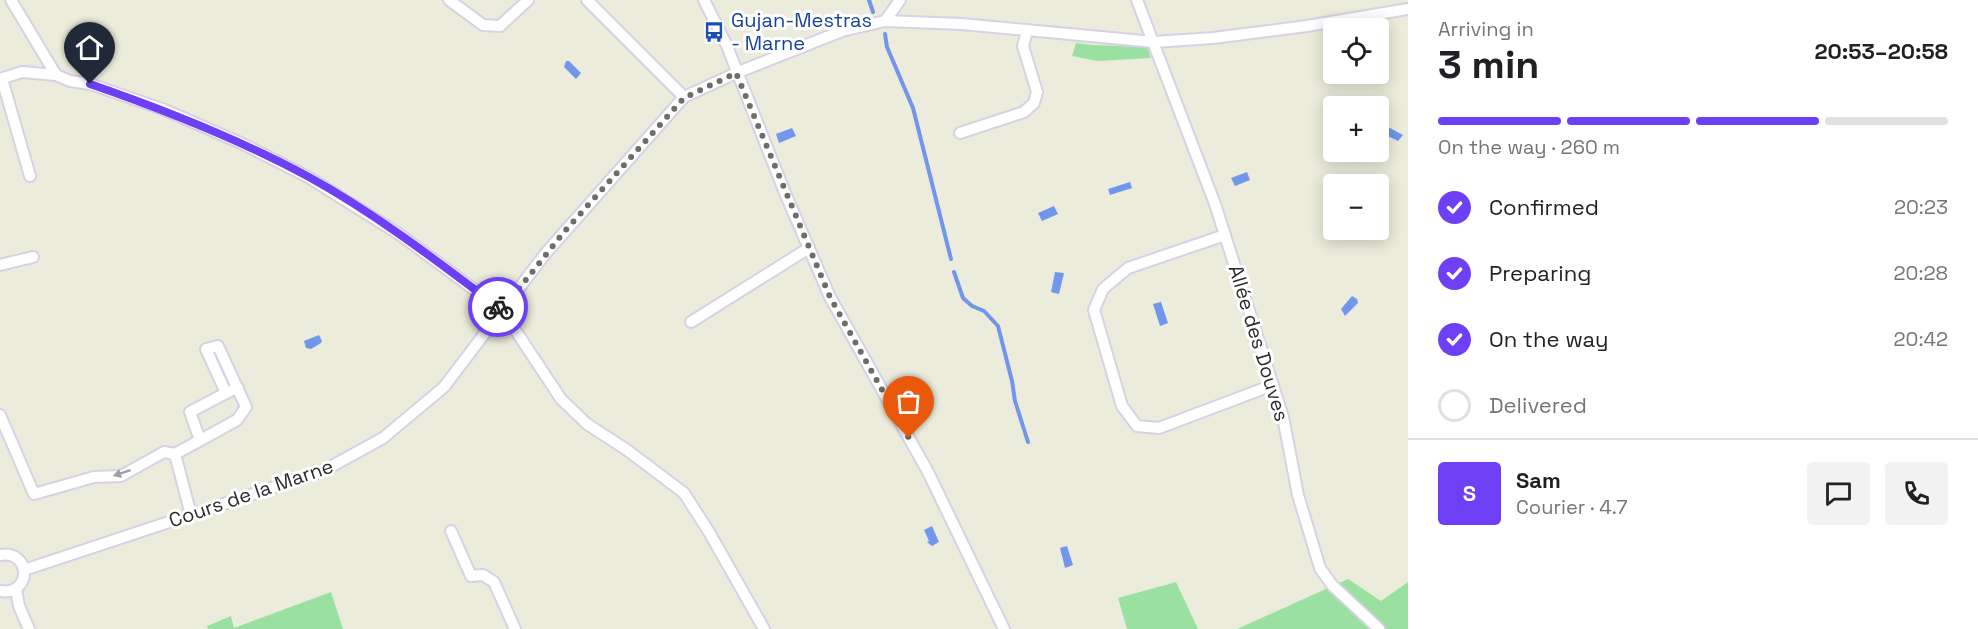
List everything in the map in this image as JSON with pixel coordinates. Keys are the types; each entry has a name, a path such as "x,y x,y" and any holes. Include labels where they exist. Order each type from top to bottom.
{"street":[{"path":"11,0 56,75"},
{"path":"449,0 483,26 500,26 528,0"},
{"path":"587,0 684,98"},
{"path":"704,0 727,46 736,73 830,297 928,472 1004,629"},
{"path":"885,21 900,0"},
{"name":"Allée des Douves","path":"1137,0 1196,151 1225,235 1283,417 1298,495 1320,568 1332,585 1379,629"},
{"name":"Cours de la Marne","path":"24,570 323,471 383,438 444,387 564,232 684,98 736,73 842,31 885,21 962,24 1154,42 1212,38 1307,26 1408,9"},
{"path":"960,134 1024,112 1034,103 1037,92 1023,46 1027,31"},
{"path":"30,176 1,79 22,72 56,75 70,81 90,84 165,110 243,144 308,177 399,234 502,310 561,399 587,424 627,450 684,493 764,629"},
{"path":"1225,235 1128,268 1103,289 1094,310 1122,406 1137,426 1158,428 1273,385"},
{"path":"691,322 809,248"},
{"path":"0,265 33,257"},
{"path":"0,415 34,494 94,477 121,476 164,452 175,454 237,420 246,407 238,388 218,346 206,349 226,393"},
{"path":"200,440 190,412 238,388"},
{"path":"175,454 191,515"},
{"path":"451,531 471,576 483,575 494,582 515,629"},
{"path":"0,555 14,557 24,570 23,581 16,589 0,591"},
{"path":"16,589 19,606 29,629"}],"green space":[{"path":"1076,43 1147,47 1151,58 1097,61 1072,56"},
{"path":"1348,579 1381,601 1408,582 1408,629 1237,629"},
{"path":"1176,582 1198,629 1127,629 1118,598"},
{"path":"331,592 343,629 208,629 207,626 231,616 234,628"}],"water":[{"path":"566,61 569,61 581,73 576,79 564,67"},
{"path":"792,128 796,136 779,143 776,134"},
{"path":"1389,128 1403,135 1398,141 1389,137"},
{"path":"1247,172 1250,180 1235,186 1231,178"},
{"path":"1130,182 1132,188 1110,195 1108,189"},
{"path":"1054,206 1058,214 1042,221 1038,213"},
{"path":"1055,272 1064,273 1059,294 1051,292"},
{"path":"1352,296 1357,299 1358,303 1345,316 1341,309"},
{"path":"1161,302 1168,323 1160,326 1153,304"},
{"path":"319,335 321,343 311,349 306,348 304,341"},
{"path":"932,526 939,542 932,546 927,542 929,541 924,530"},
{"path":"1067,546 1073,565 1065,568 1060,548"}],"waterway":[{"path":"869,0 873,12"},
{"path":"885,34 887,47 913,108 951,259"},
{"path":"954,272 963,298 972,306 984,311 998,326 1015,401 1028,442"}],"way so far":[{"path":"498,307 502,310 545,254 684,98 736,73 830,297 909,438"}],"place":[{"name":"Gujan-Mestras - Marne","path":"714,32"}],"route":[{"path":"90,84 165,110 243,144 308,177 399,234 498,307"}]}
